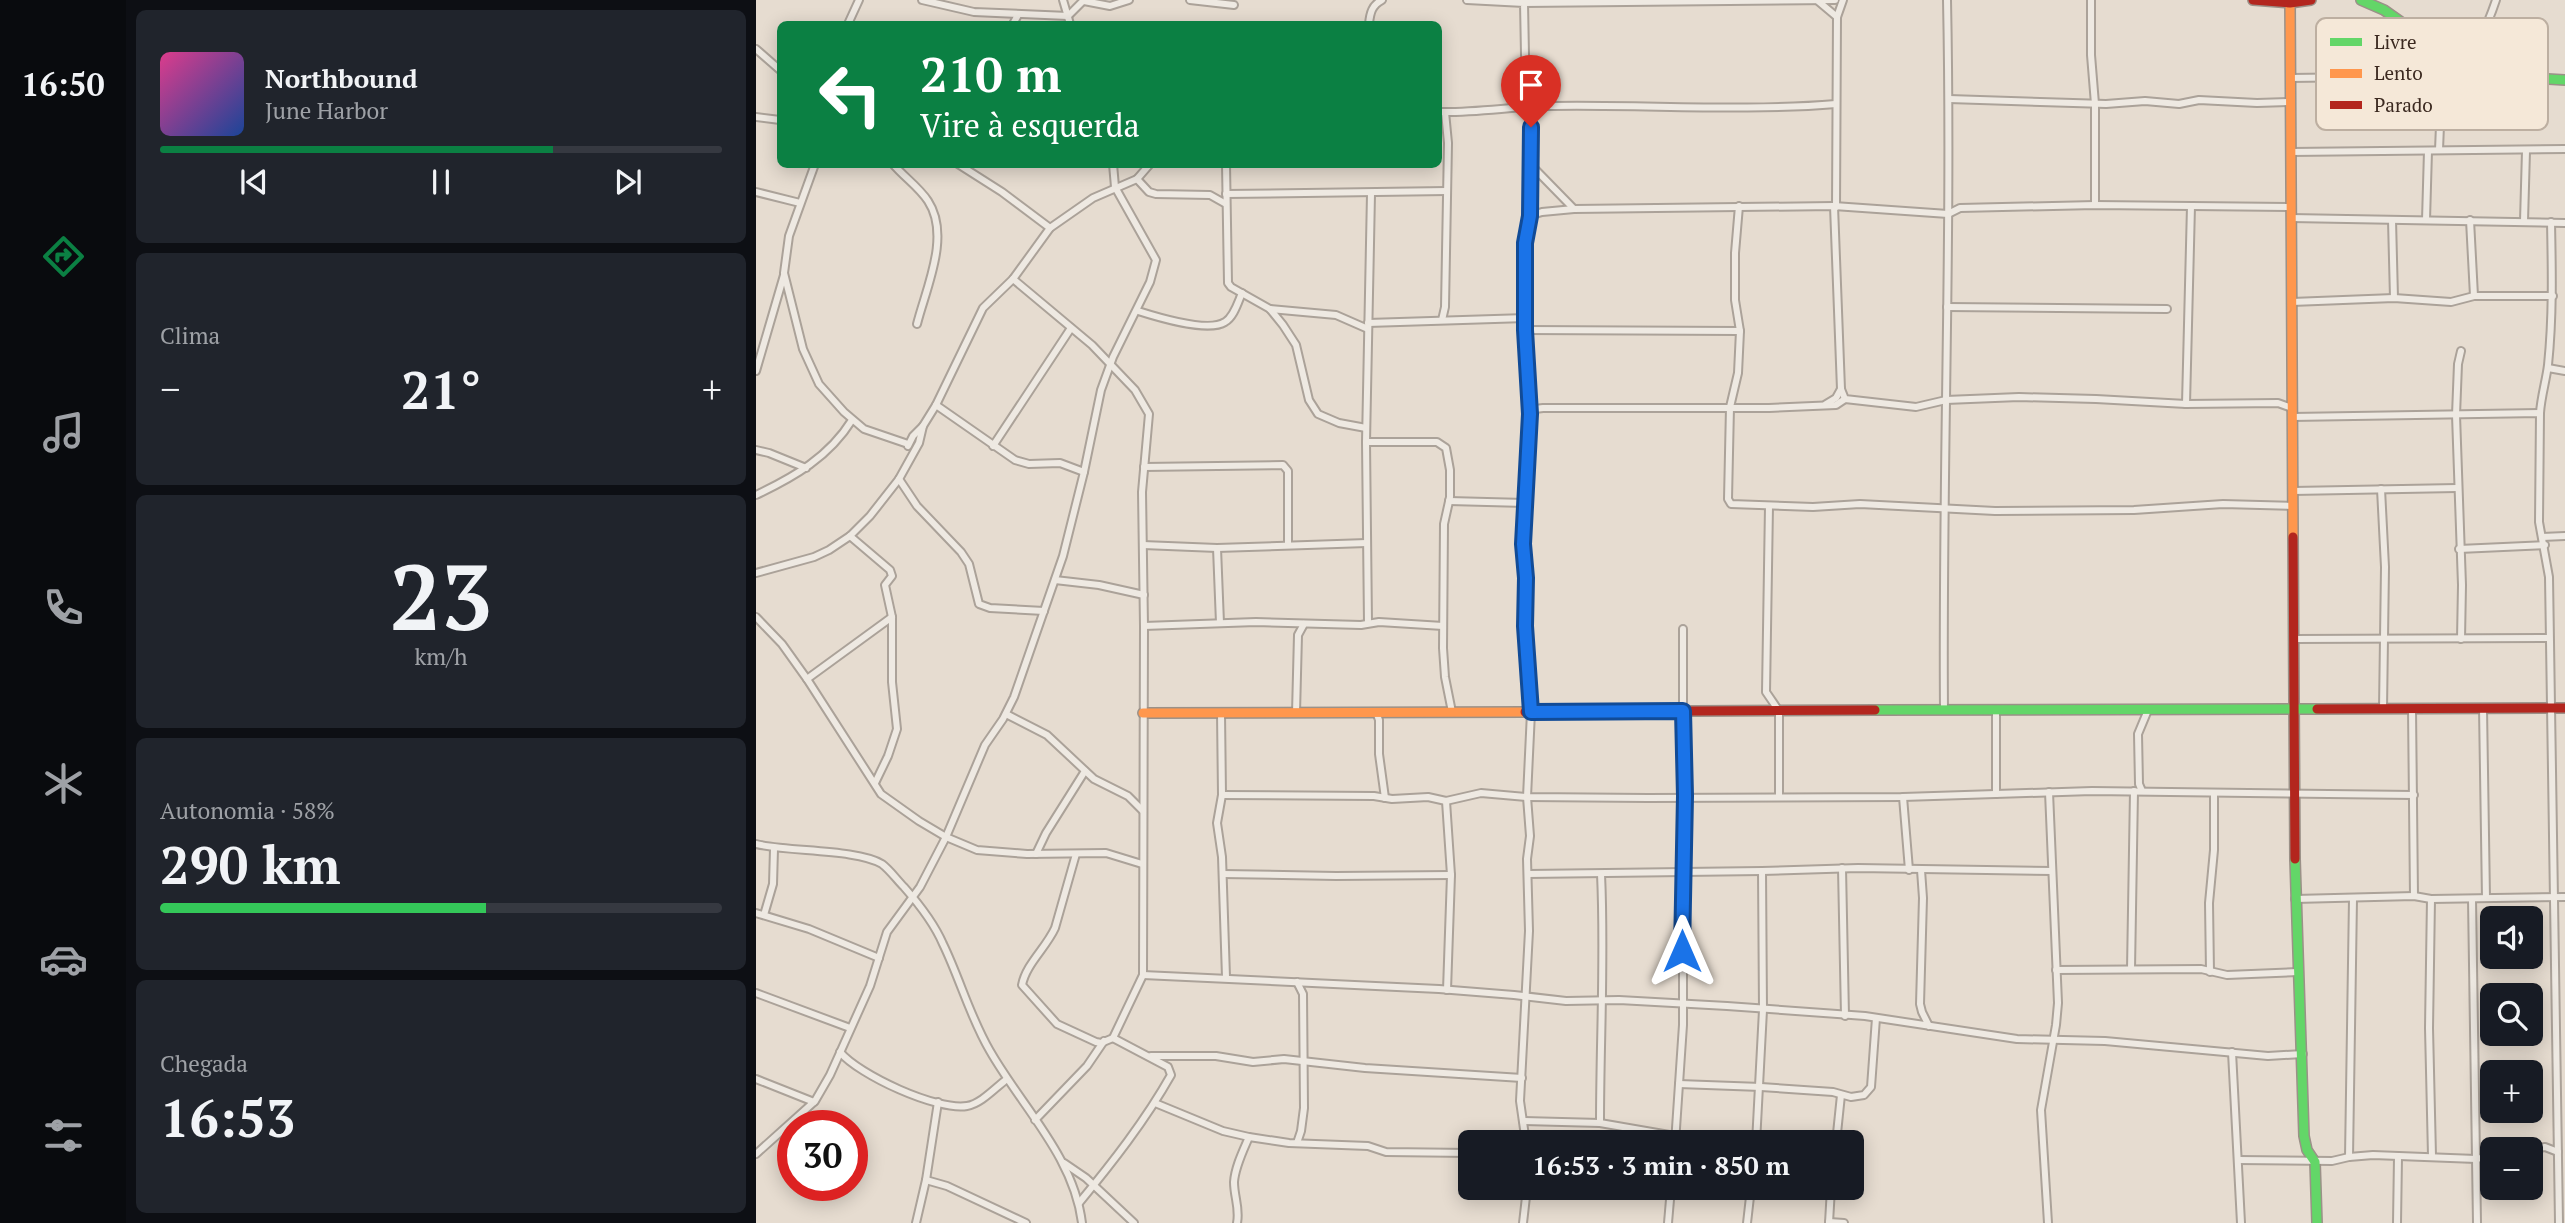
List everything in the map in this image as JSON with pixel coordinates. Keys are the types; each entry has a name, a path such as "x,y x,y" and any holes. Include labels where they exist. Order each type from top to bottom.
{"street":[{"path":"849,21 859,0"},
{"path":"922,0 974,12 1068,16 1084,0 1110,6 1129,0"},
{"path":"1063,0 1069,21"},
{"path":"1190,0 1234,5"},
{"path":"1467,0 1835,0"},
{"path":"1843,0 1837,17 1835,206 1841,389 1845,400"},
{"path":"1944,710 1949,99 1947,0"},
{"path":"2091,0 2095,205"},
{"path":"2253,0 2311,0"},
{"path":"2361,0 2374,3 2395,18"},
{"path":"2489,18 2496,0"},
{"path":"1369,21 1377,1"},
{"path":"1524,1 1532,166 1530,216 1525,243 1525,330 1530,414 1523,544 1531,712 1527,797 1530,836 1527,859 1529,931 1520,1101 1524,1130"},
{"path":"1818,1 1837,17"},
{"path":"2290,2 2295,899 2303,1054 2304,1136 2307,1150 2315,1162 2317,1223"},
{"path":"1015,21 1018,15"},
{"path":"756,49 777,67"},
{"path":"2290,78 2316,78"},
{"path":"1949,99 2095,104 2145,101 2179,104 2199,100 2291,102"},
{"path":"1442,320 1446,307 1448,143 1442,112 1531,107 1790,108 1836,104"},
{"path":"756,117 777,120"},
{"path":"2439,150 2440,130"},
{"path":"2291,152 2565,149"},
{"path":"2426,220 2428,151"},
{"path":"2524,221 2526,151"},
{"path":"1532,166 1574,209"},
{"path":"756,370 785,273 789,236 813,168"},
{"path":"898,168 927,199 937,231 934,263 917,324"},
{"path":"964,168 1050,228"},
{"path":"756,1154 814,1101 835,1066 870,986 887,932 913,898 946,837 985,745 1006,714 1029,658 1055,580 1084,472 1101,390 1110,365 1138,311 1156,260 1115,187 1113,168"},
{"path":"756,573 814,557 850,536 870,516 899,479 919,443 923,426 936,405 983,307 1013,279 1050,228 1078,207 1115,187 1137,179 1148,168"},
{"path":"1226,168 1226,275 1231,287 1270,309 1296,345 1309,400 1314,408 1323,417 1366,428"},
{"path":"1137,179 1149,192 1156,194 1210,195 1226,204"},
{"path":"1226,194 1447,191"},
{"path":"756,192 800,203"},
{"path":"1368,623 1366,428 1371,194"},
{"path":"1530,216 1574,209 1739,206 1835,206 1948,214 1960,208 2095,205 2291,207"},
{"path":"1739,206 1735,300 1740,331 1738,373 1730,407 1728,499 1735,506 1813,508 1860,504 1946,509 2076,510 2223,505 2293,506"},
{"path":"2186,404 2191,206"},
{"path":"2291,218 2565,223"},
{"path":"2392,220 2393,298"},
{"path":"2470,220 2474,296"},
{"path":"2551,222 2553,296 2548,368 2542,390 2540,414 2539,522 2549,577 2556,1134 2560,1148 2559,1223"},
{"path":"785,273 791,306 812,373 826,393 852,420 873,433 908,444"},
{"path":"1013,279 1110,365 1135,390 1149,414 1142,492 1143,975 1113,1038"},
{"path":"1138,311 1174,321 1223,324 1229,319 1242,293"},
{"path":"2292,302 2393,298 2451,302 2474,296 2553,296"},
{"path":"774,306 791,306"},
{"path":"1947,307 2167,309"},
{"path":"1270,309 1336,315 1368,326 1442,320 1526,318"},
{"path":"993,446 1071,328"},
{"path":"1525,330 1740,331"},
{"path":"2461,351 2456,415 2461,639"},
{"path":"2548,368 2565,371"},
{"path":"1826,404 1836,398 1841,389"},
{"path":"2278,403 2292,392"},
{"path":"1530,414 1535,409 1543,408 1836,405 1845,400 1916,407 1947,400 2084,398 2186,404 2278,403 2292,412 2540,414"},
{"path":"936,405 1021,463 1060,463 1084,472"},
{"path":"756,495 796,476 836,441 852,420"},
{"path":"910,457 908,444 923,426"},
{"path":"1366,442 1402,440 1443,444 1446,448 1450,470 1449,501 1444,524 1443,666 1452,712"},
{"path":"756,450 806,468"},
{"path":"1144,467 1283,465 1288,471 1288,544"},
{"path":"899,479 917,506 961,552 969,565 979,604 990,608 1044,611"},
{"path":"2293,491 2457,488"},
{"path":"2381,489 2385,567 2382,709"},
{"path":"1449,501 1525,503"},
{"path":"1769,506 1766,692 1779,711 1779,797"},
{"path":"850,536 890,570 892,576 884,585 892,617 892,682 897,729 875,783"},
{"path":"2542,537 2565,536"},
{"path":"1143,545 1217,548 1367,543"},
{"path":"2459,549 2545,545"},
{"path":"1217,548 1220,623"},
{"path":"1055,580 1144,595"},
{"path":"756,617 782,644 807,679 881,794 946,837 977,849 1036,854 1106,853 1142,864"},
{"path":"807,679 892,617"},
{"path":"1144,626 1379,622 1443,626"},
{"path":"1290,623 1298,635"},
{"path":"1296,713 1298,635 1304,624"},
{"path":"1676,1130 1683,1025 1683,629"},
{"path":"2294,639 2549,638"},
{"path":"2483,708 2486,898"},
{"path":"1143,713 1378,716 1387,712 2565,708"},
{"path":"2412,709 2414,896"},
{"path":"1996,710 1996,794"},
{"path":"2132,969 2139,784 2138,734 2148,710"},
{"path":"1221,713 1222,795 1217,823 1223,874 1226,977"},
{"path":"1006,714 1047,735 1085,771 1109,789 1128,796 1143,811"},
{"path":"1378,716 1379,754 1385,798"},
{"path":"1036,854 1085,771"},
{"path":"1128,796 1144,786"},
{"path":"1222,795 1428,797 1446,801 1481,793 1527,797 1903,797 2138,791 2414,795"},
{"path":"2048,1223 2041,1110 2058,1003 2049,792"},
{"path":"2210,972 2208,903 2214,850 2214,793"},
{"path":"1903,797 1909,870"},
{"path":"1446,801 1451,875 1447,990"},
{"path":"756,844 774,849 838,854 874,861 888,870 913,898 942,942 972,1016 1007,1079 1063,1162 1079,1202 1082,1223"},
{"path":"774,849 773,884 760,914 810,929 879,958"},
{"path":"1076,854 1055,929 1031,964 1022,985 1058,1024 1096,1042 1101,1043 1113,1038 1149,1056 1171,1071 1155,1103 1094,1186 1079,1202"},
{"path":"1528,874 1762,872 1842,868 2052,871"},
{"path":"1842,868 1845,1016"},
{"path":"1921,870 1923,898 1920,983 1922,1012 1929,1026"},
{"path":"1757,1130 1763,1010 1762,872"},
{"path":"1223,874 1451,875"},
{"path":"1600,1123 1598,1088 1604,1001 1601,874"},
{"path":"2295,899 2414,896 2431,899 2565,897"},
{"path":"2350,1157 2353,899"},
{"path":"2431,899 2429,1028 2432,1156"},
{"path":"2472,899 2477,1223"},
{"path":"2056,970 2201,970 2227,975 2298,972"},
{"path":"1143,975 1447,990 1566,1001 1619,1000 1682,1004 1876,1018 2017,1039 2105,1041 2269,1056 2303,1054"},
{"path":"1297,982 1303,994 1304,1108 1297,1143"},
{"path":"1303,994 1311,982"},
{"path":"756,993 850,1028"},
{"path":"1913,1023 1922,1012"},
{"path":"1679,1084 1761,1087 1859,1096 1869,1092 1871,1087 1876,1018"},
{"path":"1035,1120 1087,1066 1104,1041"},
{"path":"840,1052 849,1063 898,1089 938,1102 965,1107 1007,1079"},
{"path":"2232,1052 2241,1223"},
{"path":"1149,1056 1223,1056 1253,1062 1302,1060 1365,1068 1521,1078"},
{"path":"835,1066 849,1063"},
{"path":"756,1079 814,1101"},
{"path":"1837,1130 1841,1095"},
{"path":"916,1223 926,1180 938,1102"},
{"path":"1155,1103 1223,1131 1249,1137 1297,1143 1368,1146 1386,1152 1458,1153"},
{"path":"1523,1121 1600,1123 1633,1130"},
{"path":"2545,1147 2556,1134"},
{"path":"1237,1223 1239,1209 1235,1175 1249,1137"},
{"path":"2545,1147 2560,1148"},
{"path":"2238,1160 2315,1162 2350,1157 2480,1158"},
{"path":"2397,1223 2398,1157"},
{"path":"1063,1162 1134,1223"},
{"path":"926,1180 958,1191 1026,1223"},
{"path":"1523,1223 1526,1200"},
{"path":"1668,1223 1670,1200"},
{"path":"1748,1223 1750,1200"},
{"path":"1830,1200 1829,1223 1844,1223"}],"traffic: fast":[{"path":"2361,0 2395,18"},
{"path":"2548,79 2565,80"},
{"path":"1875,710 2317,709"},
{"path":"2295,859 2304,1136 2307,1150 2315,1162 2317,1223"}],"traffic: slow":[{"path":"2290,0 2293,537"},
{"path":"1143,713 1525,712"}],"traffic: jam":[{"path":"2253,0 2290,3 2311,0"},
{"path":"2293,537 2295,859"},
{"path":"2317,709 2565,708"},
{"path":"1525,712 1875,710"}],"route":[{"path":"1531,127 1530,216 1525,243 1525,330 1530,414 1523,544 1531,712 1683,711 1685,796 1682,951"}]}
